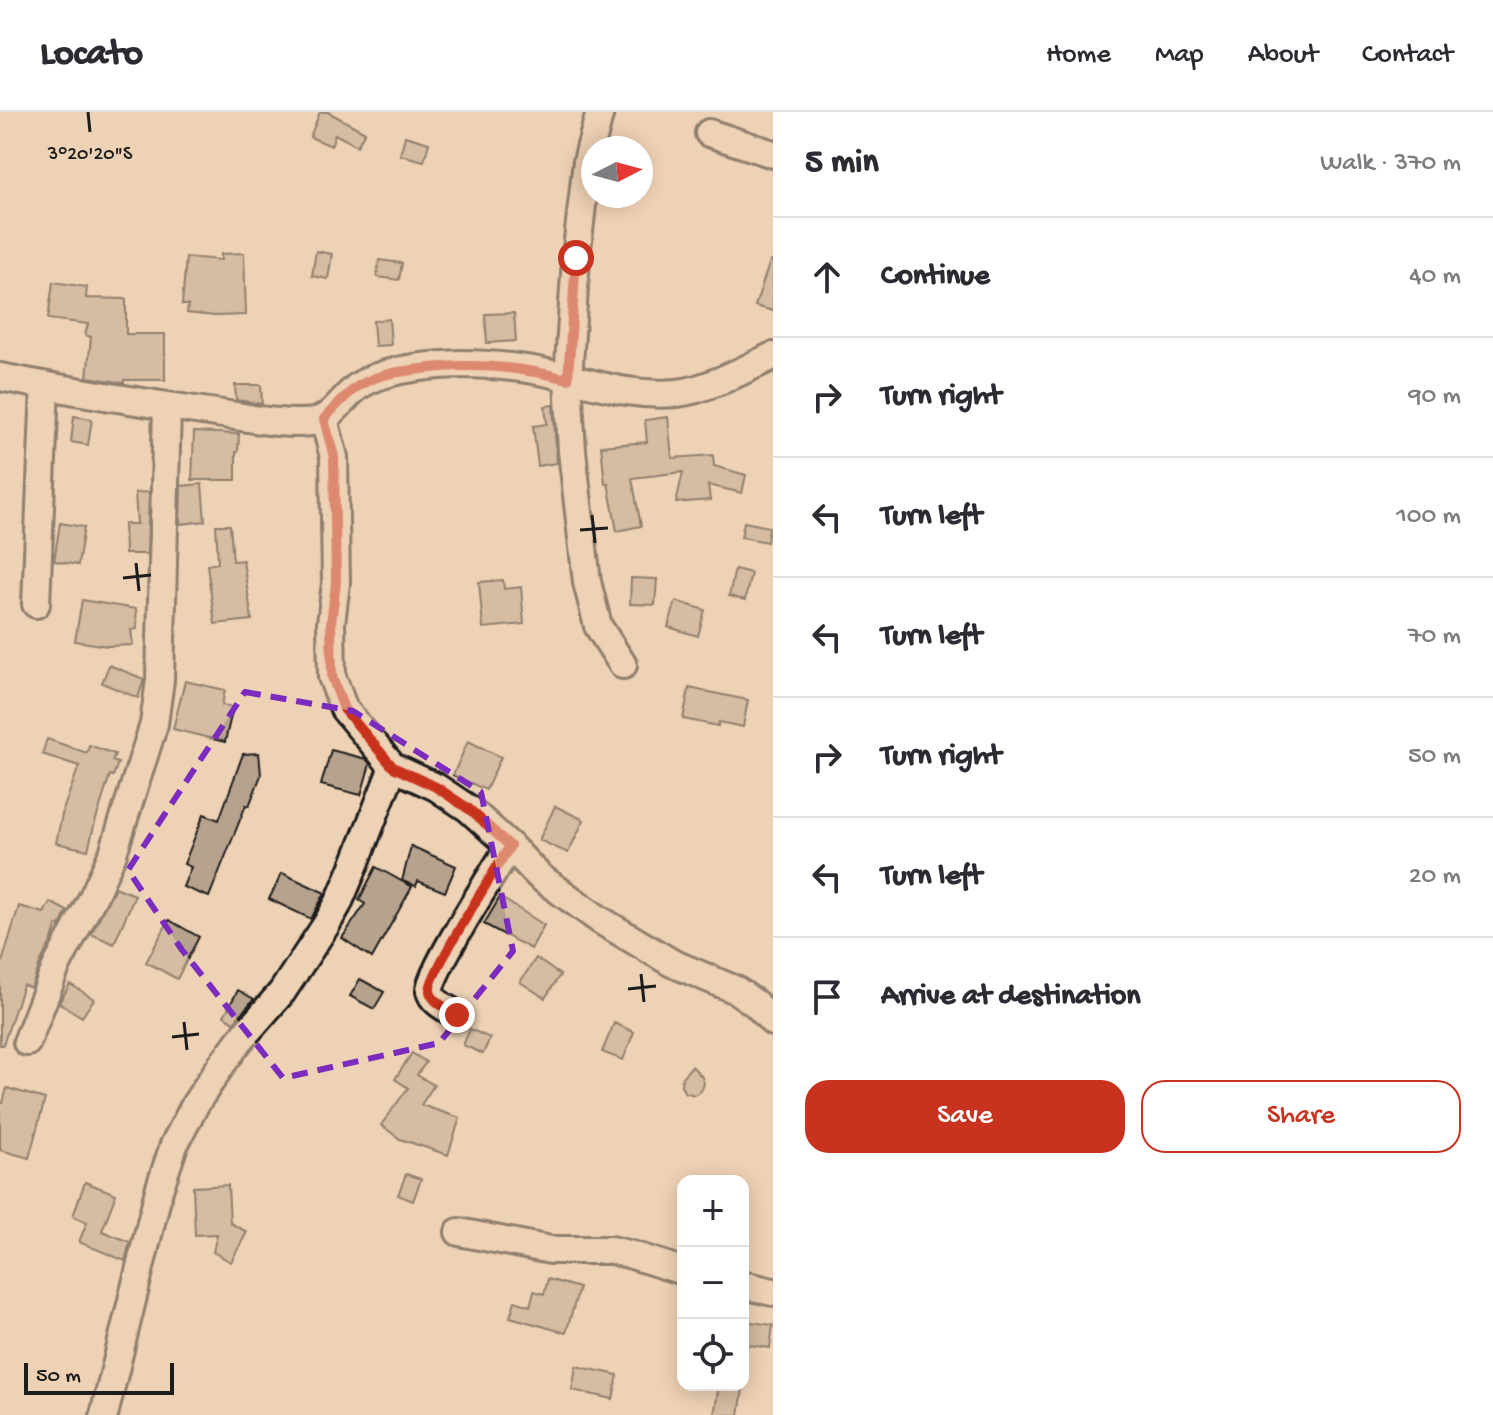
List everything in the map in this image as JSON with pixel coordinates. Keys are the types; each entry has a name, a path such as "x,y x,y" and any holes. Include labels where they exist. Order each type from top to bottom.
{"street":[{"path":"600,112 587,161 576,258 568,379 572,451 587,582 598,626 623,665"},
{"path":"709,133 773,154"},
{"path":"0,377 167,407 310,423 324,419 360,385 386,374 460,364 529,369 649,394 680,392 766,367"},
{"path":"36,604 45,386"},
{"path":"27,1042 56,967 113,853 154,724 160,680 167,407"},
{"path":"324,419 334,457 336,583 331,623 332,677 344,709 393,767 436,787 458,802 510,846 540,877 600,920 672,963 736,990 756,1004 773,1022"},
{"path":"104,1415 159,1190 174,1145 196,1103 222,1064 282,992 326,925 355,864 393,767"},
{"path":"457,1015 436,1001 430,991 431,980 510,846"},
{"path":"459,1232 551,1250 611,1250 677,1269"},
{"path":"749,1286 773,1292"}],"highlighted area":[{"path":"245,692 353,711 481,792 513,951 439,1043 283,1078 182,950 128,870"}],"building":[{"path":"320,112 328,112 365,132 357,146 335,134 331,146 310,137"},
{"path":"405,136 429,143 424,161 400,155"},
{"path":"316,251 332,254 328,279 312,276"},
{"path":"244,253 246,315 187,313 188,305 182,305 186,257 221,260 221,254"},
{"path":"379,260 402,263 399,280 377,277"},
{"path":"770,261 773,262 773,311 755,306"},
{"path":"53,282 87,287 86,298 126,299 126,334 165,334 165,380 124,380 124,383 87,377 91,337 85,335 88,324 48,319"},
{"path":"514,313 516,341 487,343 485,314"},
{"path":"389,319 391,345 375,346 373,321"},
{"path":"235,385 261,385 262,404 236,400"},
{"path":"553,405 557,463 538,466 533,426 547,424 545,406"},
{"path":"74,416 92,419 88,445 71,442"},
{"path":"668,417 672,458 713,455 714,466 746,475 742,493 708,485 710,500 676,503 683,472 632,478 641,526 617,531 608,483 605,484 601,446 647,442 645,420"},
{"path":"194,432 239,434 236,480 192,480"},
{"path":"202,484 205,521 180,524 181,486"},
{"path":"149,492 147,554 125,554 124,524 137,524 135,493"},
{"path":"744,522 769,527 767,542 741,537"},
{"path":"60,523 84,527 78,565 54,561"},
{"path":"216,525 230,525 233,561 243,560 252,620 215,624 207,565 218,563"},
{"path":"735,569 751,573 745,600 729,596"},
{"path":"631,578 657,579 655,605 630,604"},
{"path":"503,580 504,589 521,587 524,624 483,628 479,582"},
{"path":"82,600 136,609 137,629 131,630 133,645 107,646 75,641"},
{"path":"676,601 705,610 698,636 668,627"},
{"path":"109,665 144,679 138,698 102,683"},
{"path":"185,681 225,690 222,705 233,707 225,742 173,729"},
{"path":"689,688 748,700 743,727 683,719"},
{"path":"47,739 87,753 89,745 115,754 112,761 118,763 113,776 110,775 88,850 56,843 63,810 79,766 42,754"},
{"path":"468,741 501,757 486,790 453,775"},
{"path":"331,750 366,759 370,764 361,795 321,785"},
{"path":"259,753 261,775 209,897 183,887 191,867 184,864 204,814 219,820 243,754"},
{"path":"555,806 584,820 568,853 539,840"},
{"path":"411,846 456,866 445,892 418,881 416,886 402,881"},
{"path":"376,867 412,887 372,958 342,938 365,904 359,900"},
{"path":"282,873 325,893 311,919 269,899"},
{"path":"115,887 135,895 114,944 91,934"},
{"path":"500,897 544,925 531,949 484,924"},
{"path":"50,902 67,911 60,926 57,925 31,988 23,985 3,1045 0,1045 0,969 19,906 44,913"},
{"path":"169,920 199,937 177,979 146,962"},
{"path":"536,958 560,975 545,998 520,982"},
{"path":"360,979 384,992 374,1009 350,996"},
{"path":"70,984 94,999 82,1017 59,1003"},
{"path":"238,990 254,999 234,1022 224,1016"},
{"path":"614,1023 634,1032 623,1060 602,1052"},
{"path":"470,1029 490,1038 483,1054 463,1045"},
{"path":"412,1053 426,1062 417,1075 434,1085 421,1105 460,1118 448,1155 400,1139 381,1125 408,1088 395,1079"},
{"path":"692,1066 704,1084 701,1091 694,1095 684,1092 681,1085 682,1077"},
{"path":"7,1088 45,1099 29,1158 0,1150 0,1102 3,1103"},
{"path":"406,1174 421,1179 413,1201 398,1195"},
{"path":"85,1182 116,1194 102,1231 130,1242 125,1261 79,1242 87,1222 73,1216"},
{"path":"228,1185 230,1223 247,1232 231,1262 213,1252 217,1234 195,1235 193,1187"},
{"path":"548,1279 579,1288 566,1333 510,1317 515,1301 530,1306 534,1291 544,1294"},
{"path":"749,1322 773,1325 770,1348 749,1345"},
{"path":"576,1366 618,1375 613,1399 572,1390"},
{"path":"718,1391 743,1391 739,1415 714,1415"}],"route":[{"path":"457,1015 436,1001 430,991 431,980 510,846 469,809 436,787 393,767 344,709 332,677 330,650 336,583 334,457 324,419 360,385 386,374 460,364 529,369 568,379 576,258"}]}
